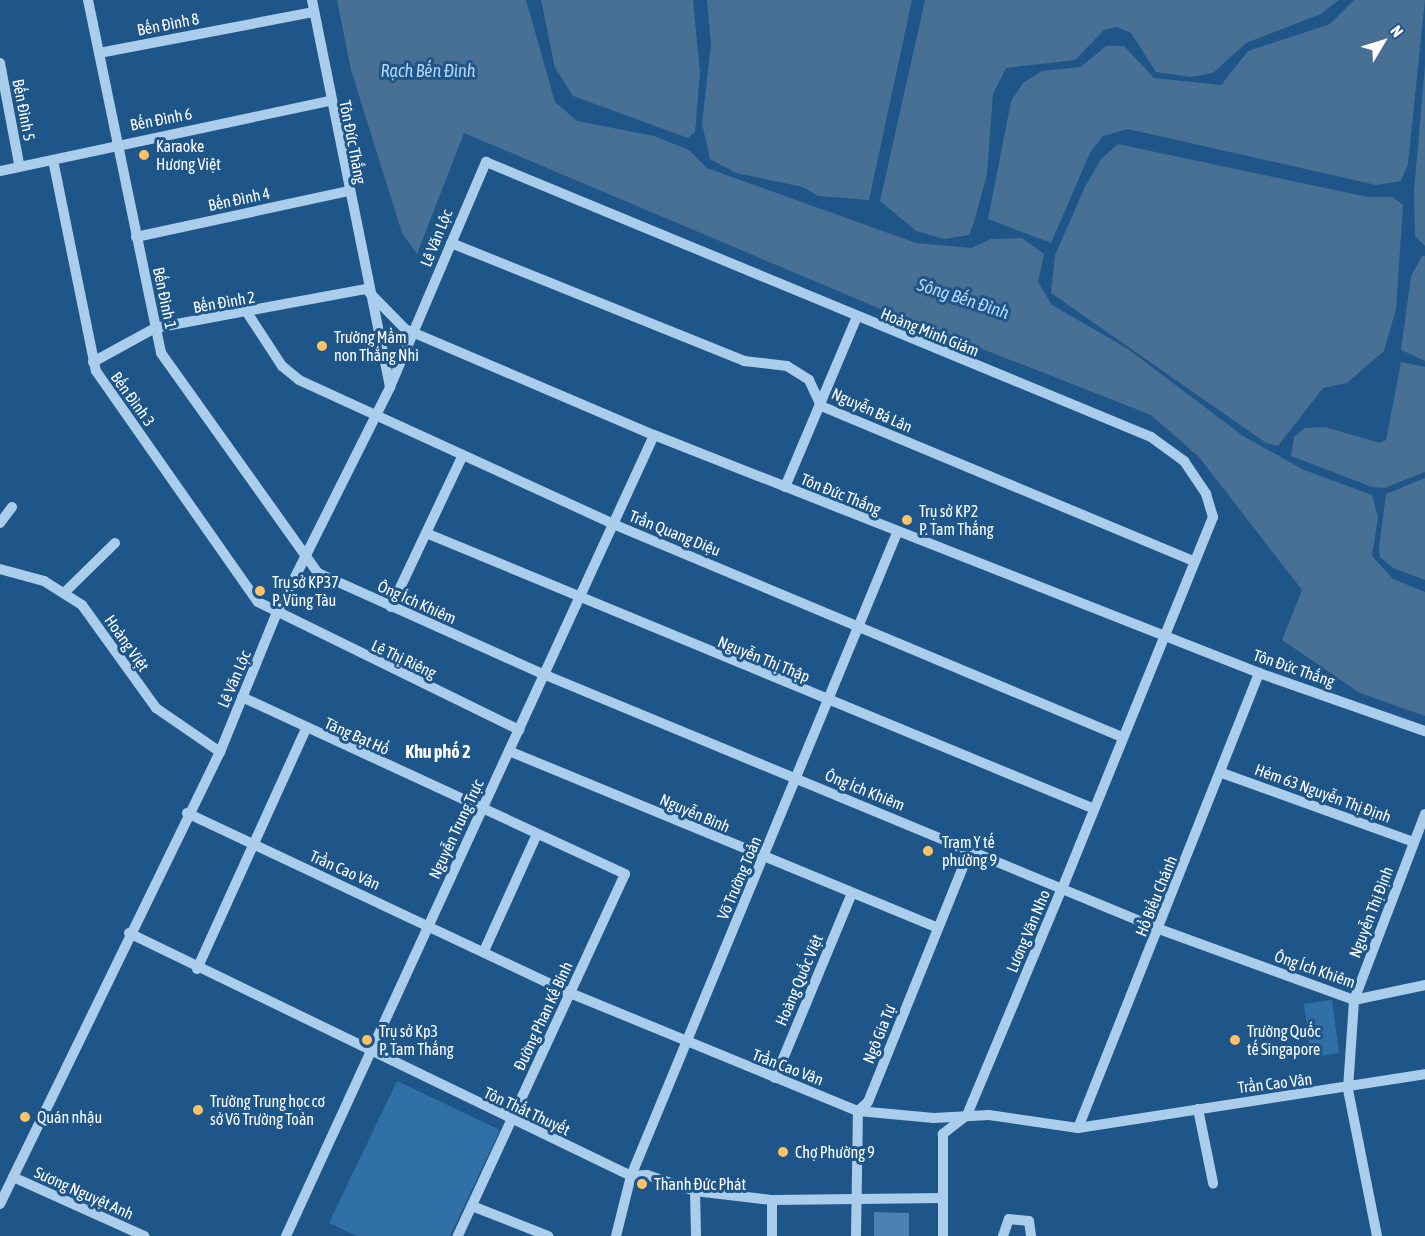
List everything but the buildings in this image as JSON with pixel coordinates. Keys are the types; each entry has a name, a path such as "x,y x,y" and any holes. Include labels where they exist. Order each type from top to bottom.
{"street":[{"name":"Bến Đình 1","path":"88,0 161,353 306,562"},
{"name":"Tôn Đức Thắng","path":"312,0 366,289 390,387"},
{"name":"Bến Đình 8","path":"99,53 314,12"},
{"name":"Bến Đình 5","path":"0,63 20,164"},
{"name":"Bến Đình 6","path":"0,171 20,164 53,160 116,143 330,101"},
{"name":"Bến Đình 3","path":"53,160 93,362 258,602 276,615"},
{"name":"Lê Văn Lộc","path":"0,1204 187,813 220,752 276,615 306,562 390,387 486,162"},
{"name":"Hoàng Minh Giám","path":"486,162 1171,450 1199,481 1212,510 1166,635"},
{"name":"Bến Đình 4","path":"136,237 348,191"},
{"name":"Nguyễn Bá Lân","path":"451,243 744,361 787,366 809,380 821,406 1194,561"},
{"name":"Tôn Đức Thắng","path":"366,289 412,333 654,435 897,533 1260,673 1425,731"},
{"name":"Bến Đình 2","path":"93,362 155,328 248,314 366,289"},
{"name":"Trần Quang Diệu","path":"248,314 287,372 614,524 861,625 1122,737"},
{"path":"785,487 821,406 855,319"},
{"name":"Nguyễn Trung Trực","path":"286,1236 654,435"},
{"path":"391,607 463,455"},
{"path":"0,523 12,507"},
{"name":"Nguyễn Thị Thập","path":"426,533 578,599 1092,808"},
{"name":"Võ Trường Toản","path":"616,1236 631,1176 764,858 795,778 861,625 897,533"},
{"path":"65,592 115,543"},
{"name":"Ông Ích Khiêm","path":"306,562 391,607 543,674 1159,929 1354,1000 1425,985"},
{"name":"Hoàng Việt","path":"0,569 65,592 82,605 156,708 220,752"},
{"name":"Lê Thị Riêng","path":"276,615 519,730"},
{"name":"Lương Văn Nho","path":"943,1236 943,1134 967,1115 1062,888 1092,808 1166,635"},
{"name":"Hồ Biểu Chánh","path":"1078,1128 1222,773 1260,673"},
{"name":"Tăng Bạt Hổ","path":"242,697 306,729 625,874"},
{"path":"196,969 306,729"},
{"name":"Nguyễn Bình","path":"509,751 938,928"},
{"name":"Hẻm 63 Nguyễn Thị Định","path":"1222,773 1414,842"},
{"name":"Trần Cao Vân","path":"187,813 252,845 429,924 570,993 685,1044 858,1111 934,1119 967,1115 1078,1128 1348,1089 1425,1074"},
{"name":"Nguyễn Thị Định","path":"1377,1236 1348,1089 1354,1000 1425,814"},
{"path":"484,951 537,834"},
{"name":"Ngô Gia Tự","path":"858,1111 868,1102 970,850"},
{"name":"Đường Phan Kế Bính","path":"458,1236 625,874"},
{"name":"Hoàng Quốc Việt","path":"775,1078 852,893"},
{"name":"Tôn Thất Thuyết","path":"129,933 196,969 511,1121 631,1176 646,1175 695,1191 772,1200 855,1197 943,1198"},
{"path":"1198,1109 1213,1183"},
{"path":"856,1236 858,1111"},
{"name":"Sương Nguyệt Anh","path":"13,1177 144,1236"},
{"path":"695,1191 696,1236"},
{"path":"772,1200 772,1236"},
{"path":"472,1206 548,1236"},
{"path":"1003,1236 1009,1219 1029,1221 1031,1236"}],"shaded area":[{"path":"1332,1000 1339,1053 1311,1058 1304,1004"},
{"path":"397,1081 500,1130 450,1236 357,1236 329,1223"}],"water":[{"name":"Rạch Bến Đình","path":"337,0 526,0 555,102 577,121 654,136 689,150 707,168 916,243 971,248 991,239 1022,238 1044,254 1038,282 1052,305 1128,349 1243,436 1304,470 1372,495 1378,517 1372,556 1393,579 1425,592 1425,716 1360,693 1282,640 1302,590 1199,457 1151,415 883,310 464,133 417,254 402,233 351,70"},
{"path":"541,0 693,0 700,73 695,132 688,138 573,96 555,68"},
{"path":"707,0 912,0 869,200 818,196 803,187 736,173 710,159 702,124 711,44"},
{"path":"925,0 1339,0 1321,14 1246,43 1213,73 1191,77 1156,72 1131,33 1117,27 1104,30 1075,60 1006,68 993,94 987,174 974,222 969,235 944,239 916,231 880,201"},
{"path":"1354,0 1425,0 1408,164 1401,181 1376,185 1128,129 1103,136 1090,153 1051,243 988,219 1011,101 1023,83 1042,71 1081,67 1106,46 1124,46 1154,78 1221,85 1248,51 1330,24"},
{"path":"1425,65 1425,246 1415,236 1414,191"},
{"path":"1118,144 1368,197 1393,197 1403,205 1396,309 1384,351 1347,383 1323,388 1278,446 1266,443 1051,293 1055,255 1085,187 1101,159"},
{"path":"1422,256 1425,256 1425,361 1401,350 1411,276"},
{"path":"1401,362 1425,367 1425,472 1385,488 1372,487 1291,456 1294,437 1305,428 1325,427 1380,443 1386,440"},
{"path":"1425,478 1425,580 1393,568 1380,557 1379,548 1386,494"}],"place":[{"name":"Karaoke Hương Việt","path":"144,155"},
{"name":"Trường Mầm non Thắng Nhì","path":"322,346"},
{"name":"Trụ sở KP2 P. Tam Thắng","path":"907,520"},
{"name":"Trụ sở KP37 P. Vũng Tàu","path":"260,591"},
{"name":"Trạm Y tế phường 9","path":"928,851"},
{"name":"Trụ sở Kp3 P. Tam Thắng","path":"367,1040"},
{"name":"Trường Quốc tế Singapore","path":"1235,1040"},
{"name":"Trường Trung học cơ sở Võ Trường Toản","path":"198,1110"},
{"name":"Quán nhậu","path":"25,1117"},
{"name":"Chợ Phường 9","path":"783,1152"},
{"name":"Thanh Đức Phát","path":"642,1184"}],"district":[{"name":"Khu phố 2","path":"438,752"}],"water label":[{"name":"Sông Bến Đình","path":"963,299"}]}
